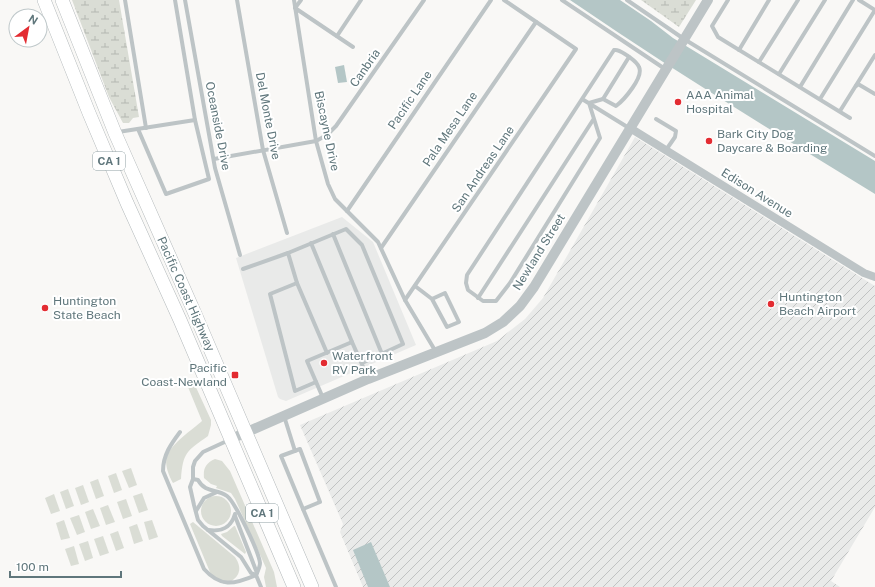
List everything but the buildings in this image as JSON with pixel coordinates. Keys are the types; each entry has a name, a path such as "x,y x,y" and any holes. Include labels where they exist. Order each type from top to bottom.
{"highway":[{"name":"Pacific Coast Highway","path":"44,0 124,196 174,307 294,587"},
{"name":"Pacific Coast Highway","path":"62,0 115,133 196,316 312,587"}],"street":[{"name":"Newland Street","path":"231,439 368,379 485,333 503,322 520,306 534,287 708,0"},
{"name":"Edison Avenue","path":"630,128 864,273 874,274"}],"lane":[{"path":"125,0 146,128"},
{"path":"138,129 166,194 209,179 195,120 175,0"},
{"name":"Oceanside Drive","path":"185,0 215,168 240,255"},
{"name":"Del Monte Drive","path":"237,0 263,150 287,234"},
{"name":"Biscayne Drive","path":"294,0 316,141 328,184 335,199 373,236 381,248 405,300 436,352"},
{"path":"300,0 295,8 353,47"},
{"path":"337,36 361,0"},
{"name":"Canbria","path":"316,141 327,135 336,126 424,0"},
{"name":"Pacific Lane","path":"347,211 491,0"},
{"path":"504,0 536,22"},
{"path":"562,0 667,67"},
{"path":"627,0 683,41 875,156"},
{"path":"728,0 712,26 718,37 850,118"},
{"path":"739,50 769,0"},
{"path":"759,62 798,0"},
{"path":"779,74 825,0"},
{"path":"800,87 853,0"},
{"path":"820,99 875,10 859,0"},
{"name":"San Andreas Lane","path":"405,300 576,49 536,22"},
{"name":"Pala Mesa Lane","path":"381,248 536,22"},
{"path":"590,103 593,120 600,138 510,283 496,301 483,301 468,290 466,282 467,275 614,50 618,50 634,60 640,71 625,99 616,106 603,99"},
{"path":"840,112 875,55"},
{"path":"590,103 603,99 629,57"},
{"path":"840,112 858,84 875,94"},
{"path":"582,99 630,128"},
{"path":"656,119 676,131 675,137 666,150"},
{"path":"115,133 195,120"},
{"path":"478,298 593,120"},
{"path":"214,159 316,141"},
{"path":"243,270 346,229 362,245 403,344 362,363"},
{"path":"333,234 382,354"},
{"path":"311,244 368,379"},
{"path":"288,253 297,283 327,352"},
{"path":"297,283 270,294 295,391 316,382"},
{"path":"415,286 432,299 447,327 459,322 446,293 432,299"},
{"path":"323,399 307,361 352,342"},
{"path":"284,416 295,451"},
{"path":"180,432 166,453 163,462 163,471 210,580 215,584 229,587 257,574 260,565 258,555 231,500 227,496 205,488 198,480 193,479"},
{"path":"231,439 199,456 193,467 193,479 190,487 198,520 240,557 251,573 257,574"},
{"path":"303,509 320,502 300,449 281,456 303,509 336,587"},
{"path":"195,511 204,498 217,492"},
{"path":"208,530 218,531 224,529 229,525 235,516 236,509"},
{"path":"235,516 261,587"}],"shaded area":[{"path":"570,0 620,0 673,38 875,161 875,194 683,75"},
{"path":"344,65 347,82 338,83 335,67"},
{"path":"635,137 875,286 875,507 831,581 840,587 363,587 340,532 343,524 300,425 497,341 525,319 543,298"},
{"path":"342,217 373,242 416,345 286,401 278,397 236,258"},
{"path":"371,542 390,587 368,587 353,550"}],"green space":[{"path":"72,0 119,0 139,117 133,118 129,123 123,123 109,97"},
{"path":"641,0 696,0 679,27"},
{"path":"194,383 211,420 211,425 208,436 187,453 183,463 181,479 173,483 167,466 167,456 173,446 202,421 188,387"},
{"path":"215,459 222,461 230,471 274,572 277,587 266,587 264,577 266,568 231,493 216,488 217,486 211,484 204,478 206,466 209,462"},
{"path":"131,468 137,485 129,488 122,471"},
{"path":"116,473 122,490 114,493 108,476"},
{"path":"98,479 104,496 96,499 90,482"},
{"path":"83,485 89,502 81,505 75,488"},
{"path":"68,489 74,506 66,509 60,492"},
{"path":"142,493 148,510 139,513 133,496"},
{"path":"54,494 60,511 51,514 45,498"},
{"path":"216,496 227,500 231,511 227,522 216,526 205,522 201,511 205,500"},
{"path":"126,499 132,516 123,519 117,502"},
{"path":"108,505 115,522 106,525 100,508"},
{"path":"93,509 100,526 91,529 85,512"},
{"path":"79,515 85,532 77,535 70,518"},
{"path":"64,520 70,538 61,540 56,523"},
{"path":"152,520 158,537 149,540 144,522"},
{"path":"193,522 235,557 238,562 239,570 238,574 233,580 224,584 212,577 190,524"},
{"path":"137,524 143,541 134,544 129,527"},
{"path":"234,526 246,552 245,554 221,534 227,532"},
{"path":"118,531 124,548 116,551 110,534"},
{"path":"103,536 109,553 100,556 94,539"},
{"path":"88,541 93,558 85,561 79,544"},
{"path":"74,546 79,564 71,566 65,549"}],"place":[{"name":"AAA Animal Hospital","path":"678,102"},
{"name":"Bark City Dog Daycare & Boarding","path":"709,141"},
{"name":"Huntington Beach Airport","path":"771,304"},
{"name":"Huntington State Beach","path":"45,308"},
{"name":"Waterfront RV Park","path":"324,363"},
{"name":"Pacific Coast-Newland","path":"235,375"}]}
